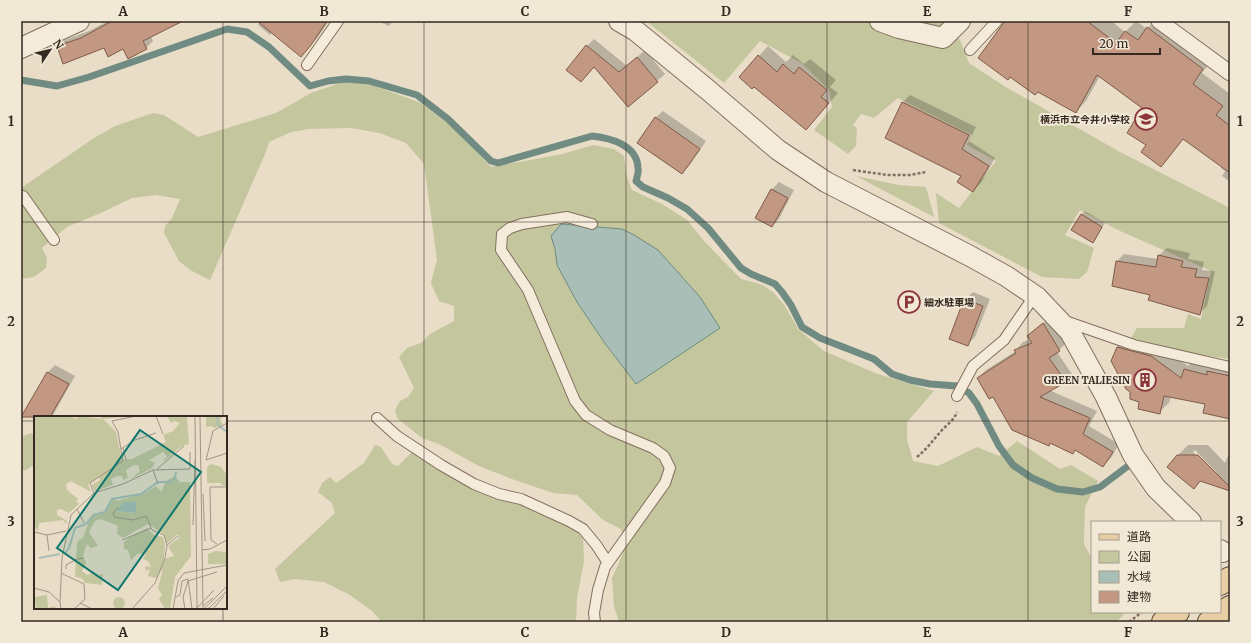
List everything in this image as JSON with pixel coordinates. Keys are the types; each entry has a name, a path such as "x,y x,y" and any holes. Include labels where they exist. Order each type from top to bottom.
{"main road":[{"path":"1221,583 1230,578"},
{"path":"1209,622 1230,607"},
{"path":"1163,622 1176,613"}],"street":[{"path":"21,48 79,21"},
{"path":"619,21 636,31 778,150 829,183 970,256 1006,276 1034,295 1070,332 1106,397 1133,455 1156,488 1190,521"},
{"path":"880,21 899,28 943,38 960,21"},
{"path":"1159,21 1230,73"}],"lane":[{"path":"307,65 338,21"},
{"path":"970,50 997,21"},
{"path":"21,196 23,196 54,240"},
{"path":"592,224 567,217 522,224 510,228 502,234 501,250 528,290 575,401 586,415 610,430 653,448 664,456 670,468 665,483 605,567 598,590 594,613 595,622"},
{"path":"957,396 973,366 1004,340 1034,295"},
{"path":"1058,319 1134,345 1230,367"},
{"path":"377,418 397,436 441,465 474,484 499,494 521,499 583,529 608,562"}],"path":[{"path":"829,183 846,170 887,175 910,175 926,172"},
{"path":"918,457 928,448 942,430 954,418 957,412 957,396"},
{"path":"1129,622 1142,613"}],"green space":[{"path":"646,21 947,21 945,23 960,40 969,63 1004,86 1120,152 1230,208 1230,359 1196,354 1131,338 1137,328 1184,328 1188,314 1201,319 1211,271 1120,231 1080,210 1065,235 1094,248 1087,272 1079,279 1042,277 939,223 936,193 959,208 996,161 967,145 972,135 898,98 874,118 861,114 853,125 857,128 856,146 848,154 814,130 832,107 829,90 803,64 760,41 724,83"},
{"path":"343,82 372,85 421,103 450,125 491,167 563,154 593,145 614,149 624,156 627,177 632,190 662,204 687,220 704,241 741,279 763,285 774,293 785,306 798,329 824,351 875,373 934,391 907,422 907,439 913,461 938,466 977,447 999,456 1017,441 1060,469 1071,465 1098,481 1085,507 1084,544 1091,557 1091,613 1123,613 1124,615 1115,622 619,622 614,606 612,578 623,553 624,540 621,529 603,520 577,495 553,493 479,466 439,444 422,438 397,418 395,410 400,401 408,397 414,388 399,357 407,348 421,343 430,334 454,321 454,306 439,301 431,283 437,260 424,164 406,143 379,133 351,128 309,129 291,132 269,142 210,280 190,270 179,261 164,233 165,226 172,218 180,199 156,195 132,198 67,227 42,248 47,258 46,268 34,277 21,279 21,188 94,138 115,126 153,113 164,115 198,137 276,113 311,93","holes":["551,236 636,384 604,342 577,302 557,265 555,249"]},
{"path":"856,176 899,185 926,187 934,217"},
{"path":"31,433 34,436 34,465 26,470 21,470 21,437"},
{"path":"375,445 381,447 392,464 398,466 412,452 442,472 471,487 504,501 524,504 575,530 583,538 584,561 577,598 576,622 382,622 372,611 350,595 324,582 295,579 280,582 275,569 335,513 332,503 318,492 322,483 330,477 336,483 364,463"}],"water":[{"path":"561,224 622,229 658,250 700,297 720,328 636,384 604,342 577,302 557,265 555,249 551,236"}],"building":[{"path":"112,21 183,21 143,41 147,49 128,59 123,49 108,57 104,48 63,64 57,46 81,38"},
{"path":"257,21 327,21 301,57"},
{"path":"1005,21 1087,21 1116,43 1125,31 1138,40 1147,27 1203,69 1193,84 1223,106 1216,115 1230,126 1230,173 1183,139 1161,167 1141,152 1146,145 1127,133 1142,108 1097,75 1076,113 1038,92 1035,95 1010,77 1008,80 978,58"},
{"path":"586,45 619,72 637,57 658,82 628,107 594,67 581,82 566,70"},
{"path":"758,55 777,72 783,64 794,74 799,67 827,90 821,97 829,103 806,130 754,87 752,89 739,77"},
{"path":"902,102 969,135 962,149 989,166 973,192 957,182 961,176 885,138"},
{"path":"655,117 700,149 682,174 637,143"},
{"path":"771,189 788,198 772,227 755,218"},
{"path":"1081,214 1102,227 1093,243 1071,230"},
{"path":"1158,255 1183,261 1181,267 1197,269 1195,277 1209,278 1200,315 1148,300 1150,295 1112,286 1116,261 1156,267"},
{"path":"964,299 983,306 968,346 949,339"},
{"path":"1043,323 1060,351 1049,358 1066,382 1040,397 1090,418 1083,434 1113,452 1103,467 1075,450 1073,454 1050,443 1049,446 1012,430 993,397 989,399 977,378 1016,353 1014,350 1032,343 1027,336"},
{"path":"1117,347 1151,356 1181,378 1184,369 1207,375 1207,371 1230,376 1230,419 1203,413 1205,404 1164,396 1160,414 1138,409 1139,402 1130,399 1130,392 1126,389 1111,361"},
{"path":"47,372 69,384 51,416 21,417"},
{"path":"1177,455 1198,455 1230,487 1230,491 1200,481 1194,489 1167,467"}],"waterway":[{"path":"21,80 57,86 89,77 227,29 247,32 269,47 310,86 328,81 346,79 369,81 417,95 448,119 491,161 498,163 592,136 615,141 628,148 637,160 638,174 636,181 643,187 668,198 687,209 708,228 741,268 775,284 791,305 802,327 820,338 874,359 892,374 910,380 930,384 957,386 969,393 977,404 999,446 1013,465 1032,478 1057,489 1083,492 1100,487 1128,466"}],"place":[{"name":"横浜市立今井小学校","path":"1146,119"},
{"name":"細水駐車場","path":"909,302"},
{"name":"GREEN TALIESIN","path":"1145,380"}]}
